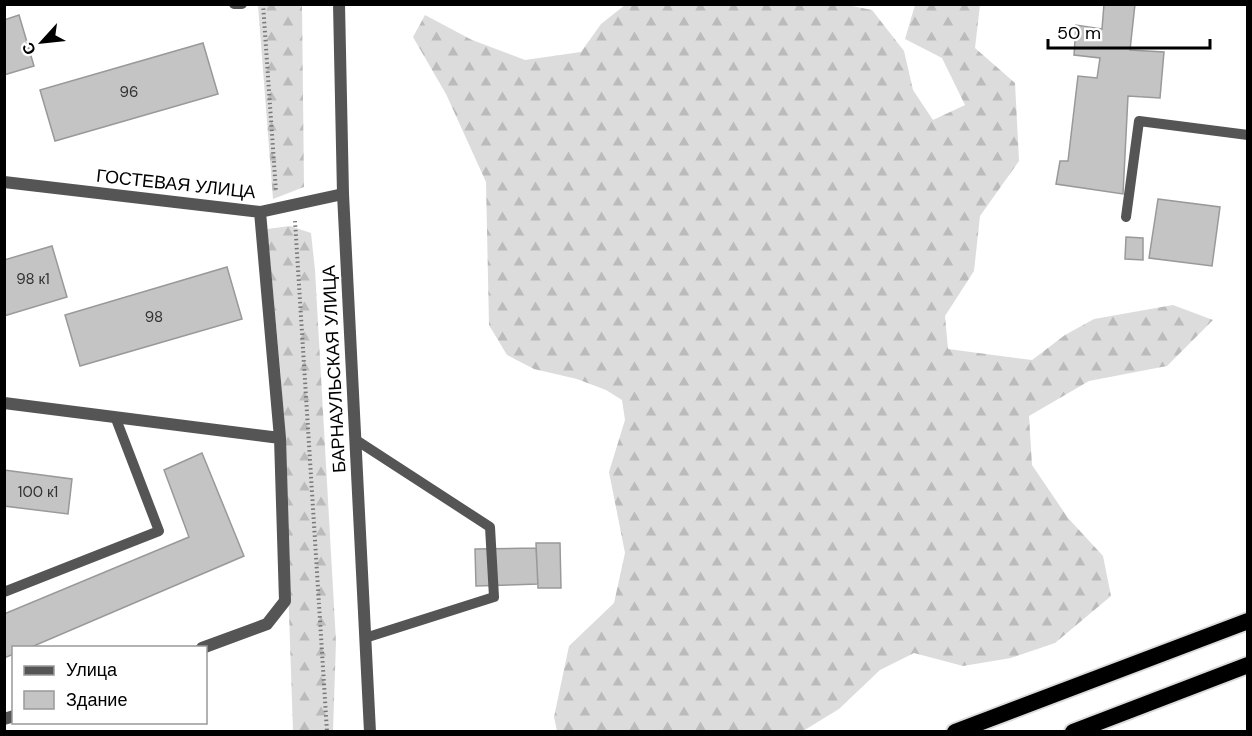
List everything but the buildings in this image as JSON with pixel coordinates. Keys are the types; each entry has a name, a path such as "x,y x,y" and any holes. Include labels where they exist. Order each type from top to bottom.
{"highway":[{"path":"955,732 1248,621"},
{"path":"1073,732 1248,665"}],"street":[{"name":"БАРНАУЛЬСКАЯ УЛИЦА","path":"339,4 343,194 370,732"},
{"name":"ГОСТЕВАЯ УЛИЦА","path":"4,182 260,212 343,194"},
{"path":"207,646 267,624 285,601 280,438 260,212"},
{"path":"4,404 280,438"}],"lane":[{"path":"234,4 242,4"},
{"path":"1126,217 1139,121 1248,135"},
{"path":"4,592 159,531 116,419"},
{"path":"356,440 490,527 494,597 365,638"}],"path":[{"path":"263,4 278,208 295,220 327,732"}],"green space":[{"path":"258,5 302,5 304,187 273,199"},
{"path":"625,5 847,5 872,10 904,51 913,90 933,120 965,105 942,58 905,39 915,5 980,5 975,48 1015,83 1019,161 980,216 974,271 945,316 948,349 1032,360 1065,335 1094,319 1173,305 1213,320 1167,366 1089,381 1029,416 1032,465 1068,518 1103,556 1111,596 1055,643 1011,658 963,666 914,653 880,670 839,709 803,731 557,731 554,717 569,646 614,603 625,553 609,472 625,420 622,400 606,390 577,379 534,369 507,355 489,325 486,182 446,94 413,37 425,15 472,40 525,60 581,52 601,24"},
{"path":"290,226 311,233 315,270 336,642 333,731 293,731 281,378 267,229"}]}
